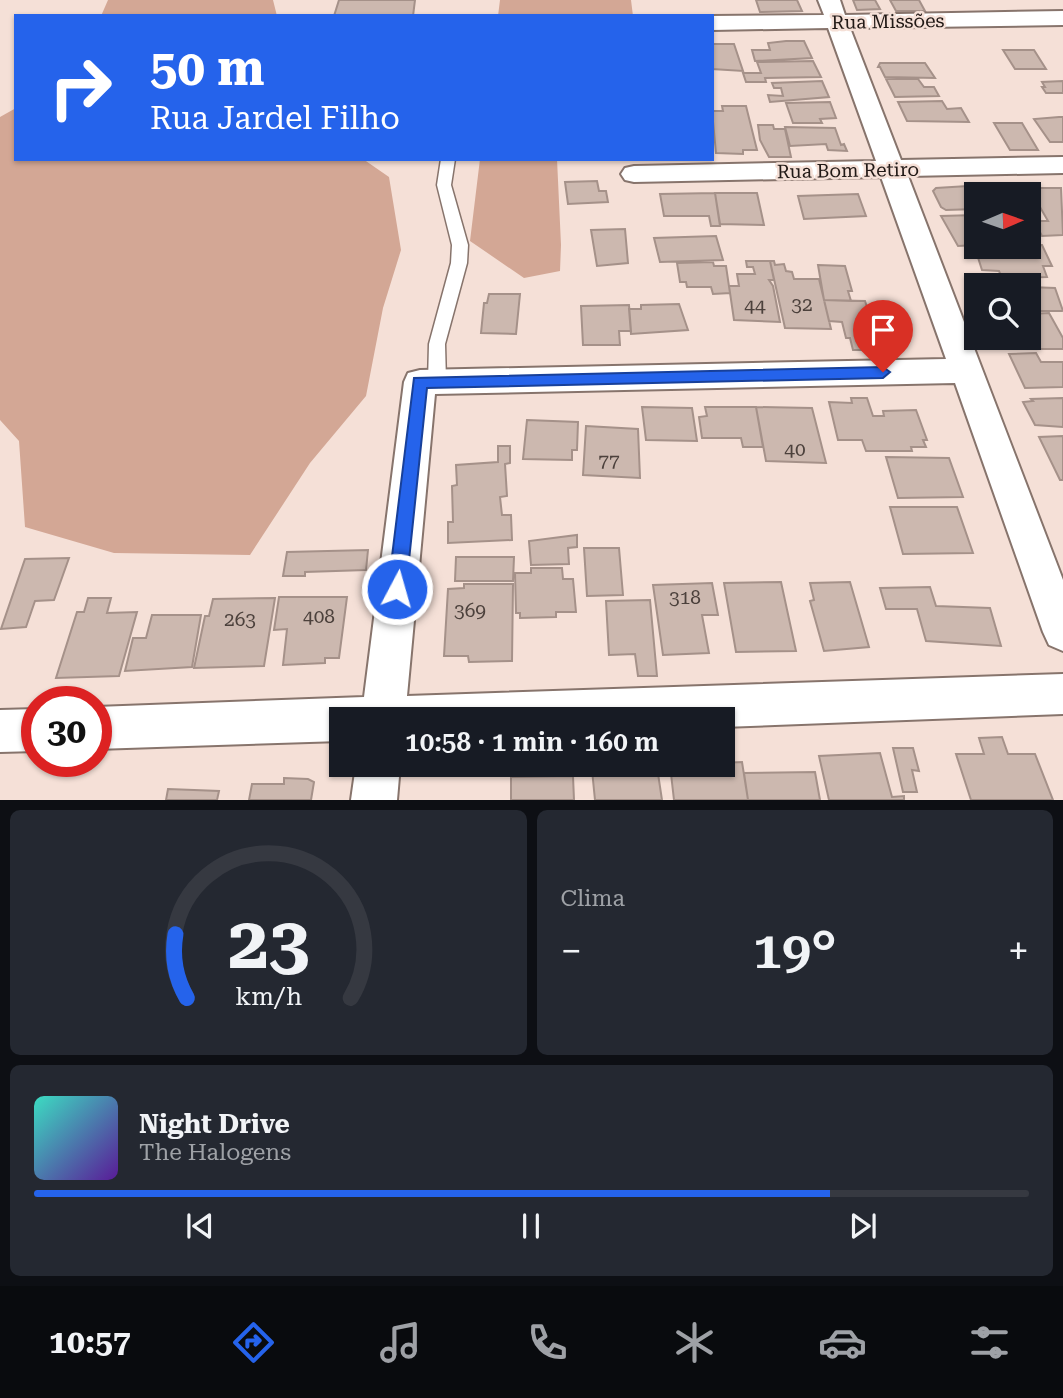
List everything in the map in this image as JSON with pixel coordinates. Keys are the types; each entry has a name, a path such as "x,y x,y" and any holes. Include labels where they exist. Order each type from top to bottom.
{"street":[{"name":"Rua Missões","path":"714,23 833,11 1063,18"},
{"path":"833,11 1063,632"},
{"name":"Rua Bom Retiro","path":"634,174 1063,165"},
{"path":"385,707 428,382 966,371"},
{"path":"709,707 1063,694"},
{"path":"112,727 329,721"},
{"path":"0,731 21,730"},
{"path":"374,800 376,777"}],"lane":[{"path":"428,382 459,263 460,245 444,185 449,161"}],"shaded area":[{"path":"108,0 273,0 276,14 102,14"},
{"path":"500,0 631,0 633,14 498,14"},
{"path":"14,109 14,161 366,161 389,177 401,250 383,308 366,396 310,463 250,555 114,553 25,527 19,441 0,420 0,117"},
{"path":"480,161 557,161 560,271 524,278 470,241"}],"building":[{"path":"339,0 415,0 413,14 335,14"},
{"path":"756,0 797,0 802,11 760,12"},
{"path":"853,0 875,0 880,9 857,10"},
{"path":"890,0 919,0 925,11 896,11"},
{"path":"804,41 812,58 755,61 752,50 770,50 768,43"},
{"path":"714,44 734,44 743,71 714,69"},
{"path":"1003,50 1034,50 1046,69 1015,69"},
{"path":"813,61 821,77 765,78 766,82 746,82 743,73 761,73 757,62"},
{"path":"880,63 925,63 935,78 885,77 878,67"},
{"path":"886,79 918,79 924,87 934,87 939,96 895,97"},
{"path":"822,81 829,97 770,102 768,95 783,96 781,88 774,88 772,83"},
{"path":"1063,81 1063,93 1046,93 1042,87 1045,87 1042,82"},
{"path":"942,101 947,109 961,108 969,122 907,121 898,102"},
{"path":"830,102 836,118 820,119 822,123 793,123 786,103"},
{"path":"722,106 746,106 757,150 743,150 743,154 716,153 714,111 723,111"},
{"path":"1063,117 1063,142 1050,142 1034,119"},
{"path":"994,123 1022,123 1038,150 1010,150"},
{"path":"758,125 773,125 774,129 785,129 791,157 769,157 760,140"},
{"path":"785,127 835,128 841,145 844,144 847,151 828,150 826,144 790,146"},
{"path":"597,181 599,191 606,191 608,202 568,204 565,182"},
{"path":"964,186 964,209 946,210 941,207 933,191 936,188"},
{"path":"1041,188 1061,188 1063,235 1042,236 1041,221 1048,221 1041,209"},
{"path":"715,193 720,226 711,226 709,216 664,216 660,194"},
{"path":"715,193 757,193 764,225 720,224"},
{"path":"858,194 866,216 804,219 798,196"},
{"path":"964,215 964,246 958,246 941,216"},
{"path":"625,229 628,263 597,266 591,230"},
{"path":"716,236 723,260 660,262 654,238"},
{"path":"1041,245 1052,266 1043,266 1047,277 1041,277 1041,273 982,270 978,259 1041,259"},
{"path":"746,261 770,261 774,280 769,280 773,286 780,322 734,320 729,286 739,286 737,274 755,274 753,267 747,267"},
{"path":"770,261 774,261 775,265 784,264 786,271 792,272 794,279 819,279 831,329 785,328"},
{"path":"713,262 714,266 726,266 730,293 713,294 711,287 687,287 686,282 680,282 677,263"},
{"path":"818,265 845,266 852,291 848,291 851,301 824,300"},
{"path":"1041,287 1055,288 1063,311 1041,311"},
{"path":"489,294 520,294 516,334 481,333 484,303 487,303"},
{"path":"824,300 865,301 867,307 897,308 906,340 863,338 867,350 853,350 850,338 846,338 842,322 829,321"},
{"path":"679,304 688,330 631,334 629,309 641,309 641,305"},
{"path":"629,305 631,331 619,331 620,345 583,345 581,306"},
{"path":"1041,313 1049,313 1063,338 1063,349 1041,349"},
{"path":"1036,353 1041,362 1063,362 1063,387 1025,388 1009,354"},
{"path":"851,398 867,398 873,416 884,416 883,411 916,410 927,440 923,440 926,447 911,447 912,451 866,451 862,440 838,440 829,402 852,403"},
{"path":"1063,398 1063,427 1035,425 1023,402 1033,401 1031,399"},
{"path":"642,407 692,408 697,441 646,440"},
{"path":"705,407 756,407 763,447 743,447 741,438 702,438 699,417 707,416"},
{"path":"756,407 812,408 826,463 766,461"},
{"path":"527,420 578,422 577,450 572,450 572,460 523,459"},
{"path":"586,426 638,429 640,478 583,475"},
{"path":"1063,436 1063,480 1060,480 1039,437"},
{"path":"498,446 510,446 510,463 505,464 507,496 500,497 502,515 511,515 512,540 448,543 448,522 453,522 452,486 457,485 456,465 498,462"},
{"path":"886,457 949,458 963,497 898,498"},
{"path":"890,507 957,507 973,553 903,554"},
{"path":"577,535 577,547 568,548 569,564 531,565 529,541"},
{"path":"584,548 619,548 623,595 587,596"},
{"path":"368,550 366,570 305,572 305,576 283,576 287,552"},
{"path":"456,557 514,557 513,581 455,581"},
{"path":"69,558 54,600 35,601 26,627 1,629 25,559"},
{"path":"531,568 562,568 563,579 573,579 576,612 556,612 556,617 520,618 520,613 516,613 515,573 531,573"},
{"path":"781,582 796,651 736,652 724,583"},
{"path":"850,582 869,647 824,651 810,601 814,600 810,583"},
{"path":"712,583 718,615 702,615 709,653 663,655 653,585"},
{"path":"464,584 513,584 512,661 469,662 468,656 444,656 448,589 464,588"},
{"path":"930,587 936,606 990,608 1001,646 926,641 917,609 886,609 880,588"},
{"path":"279,597 347,597 339,658 325,658 325,663 283,665 287,629 274,630"},
{"path":"88,598 111,598 107,613 137,612 119,676 56,678 77,612 84,612"},
{"path":"275,598 264,666 194,668 205,616 209,616 213,599"},
{"path":"650,600 657,676 638,676 635,654 609,655 606,601"},
{"path":"152,615 201,615 192,667 125,671 133,638 146,638"},
{"path":"1002,737 1008,754 1035,754 1053,800 971,800 956,754 984,754 979,738"},
{"path":"893,748 913,748 919,771 912,770 917,792 903,792"},
{"path":"880,753 892,797 904,796 904,800 829,800 819,756"},
{"path":"735,762 742,762 748,800 674,800 671,777 735,777"},
{"path":"815,772 820,800 748,800 744,773"},
{"path":"511,777 573,777 574,800 511,800"},
{"path":"593,777 659,777 662,800 595,800"},
{"path":"284,778 308,779 314,782 311,800 249,800 252,784 284,784"},
{"path":"168,789 219,791 217,800 166,800"}],"route":[{"path":"397,589 420,383 883,372"}]}
